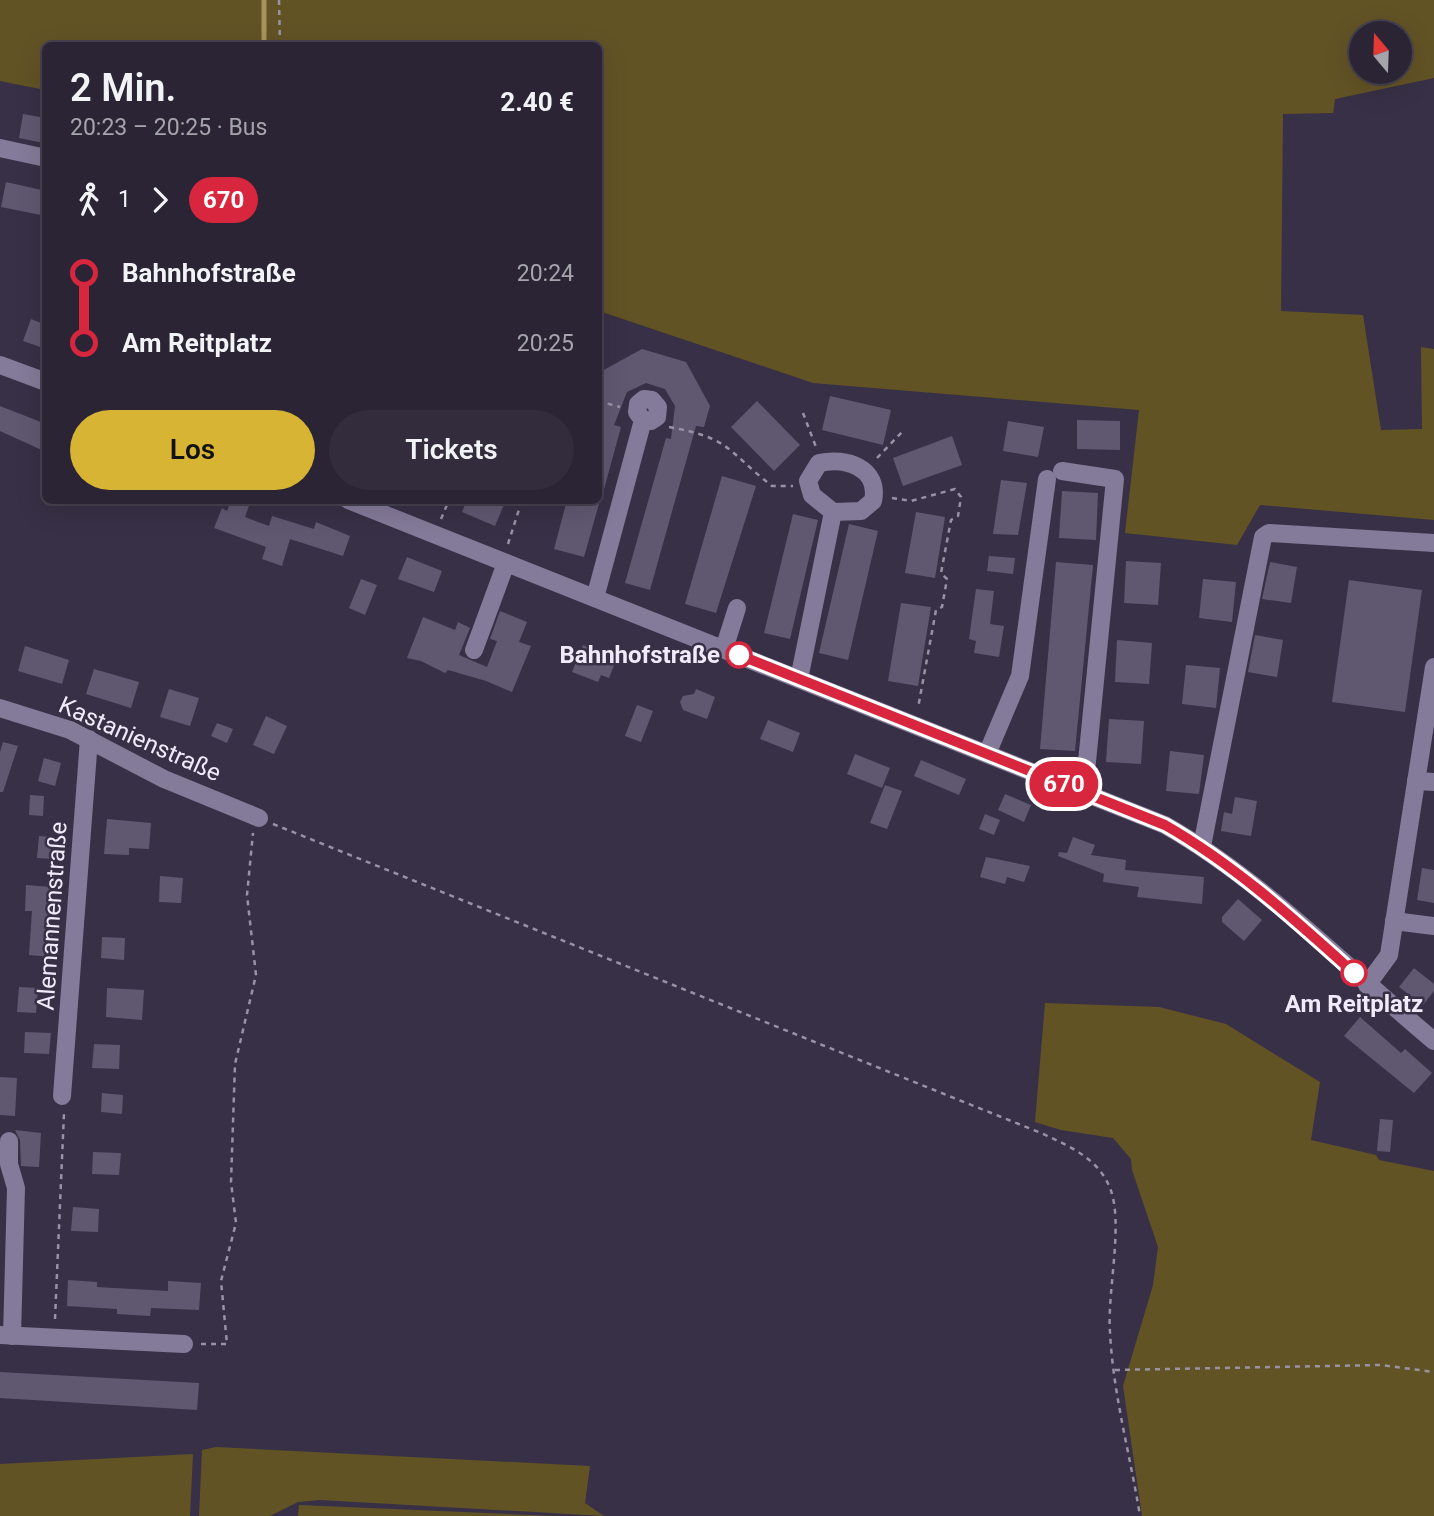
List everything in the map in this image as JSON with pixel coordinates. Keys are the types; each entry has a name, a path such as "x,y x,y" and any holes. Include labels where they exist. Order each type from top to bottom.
{"street":[{"path":"2,154 42,158"},
{"path":"0,365 42,381"},
{"path":"596,598 646,415"},
{"path":"834,460 865,471 876,488 874,497 861,511 833,512 812,495 809,477 818,463 834,460"},
{"path":"987,754 1020,676 1055,475 1115,479 1084,792"},
{"path":"369,504 504,563 1165,825 1202,846 1281,907 1434,1041"},
{"path":"799,679 833,512"},
{"path":"1202,846 1261,539 1269,533 1434,543"},
{"path":"474,650 504,563"},
{"path":"724,649 737,608"},
{"path":"1367,985 1389,955 1425,782 1434,667"},
{"name":"Kastanienstraße","path":"0,708 89,739 164,779 259,818"},
{"name":"Alemannenstraße","path":"62,1096 89,739"},
{"path":"1394,921 1434,926"},
{"path":"9,1141 9,1164 16,1188 6,1336 184,1345"}],"path":[{"path":"279,0 280,42"},
{"path":"602,402 646,415 665,427 704,433 721,441 772,486 789,488 809,477 817,450 803,413"},
{"path":"865,471 902,432"},
{"path":"874,497 911,500 955,489 961,497 958,516 951,520 941,573 947,579 943,607 936,610 915,725"},
{"path":"504,563 521,504"},
{"path":"184,1345 227,1344 221,1281 236,1223 231,1182 235,1064 256,975 247,895 252,833 259,818 679,985 1041,1133 1086,1156 1105,1178 1116,1204 1109,1303 1115,1391 1140,1516"},
{"path":"54,1338 62,1096"},
{"path":"1115,1370 1381,1365 1434,1372"}],"shaded area":[{"path":"0,0 1434,0 1434,78 1412,83 1412,21 1349,21 1349,84 1406,84 1335,99 1333,113 1283,114 1281,311 1363,315 1381,430 1422,429 1421,347 1434,349 1434,520 1260,505 1237,545 1125,533 1139,410 813,383 602,312 602,42 42,42 42,89 0,81"},
{"path":"1045,1003 1159,1007 1226,1024 1320,1082 1311,1140 1376,1155 1379,1160 1434,1171 1434,1516 1142,1516 1123,1386 1153,1285 1158,1247 1132,1170 1131,1159 1113,1138 1061,1130 1035,1122"},
{"path":"216,1447 590,1466 585,1503 604,1516 320,1500 298,1502 270,1516 199,1516 202,1450"},
{"path":"193,1454 190,1516 0,1516 0,1464"},
{"path":"299,1505 554,1516 298,1516"}],"building":[{"path":"23,114 42,117 42,143 19,138"},
{"path":"6,182 42,190 42,215 1,207"},
{"path":"31,319 42,323 42,348 23,341"},
{"path":"642,349 686,362 710,406 704,427 696,426 650,590 625,583 666,438 671,439 675,406 665,389 646,383 627,392 614,425 621,427 602,493 602,371"},
{"path":"830,396 891,410 883,445 822,430"},
{"path":"757,401 800,445 774,471 731,427"},
{"path":"0,406 42,422 42,450 0,431"},
{"path":"1077,420 1120,421 1120,450 1077,449"},
{"path":"1008,421 1044,427 1038,457 1003,451"},
{"path":"952,436 962,465 903,486 893,458"},
{"path":"722,476 756,486 716,613 685,604"},
{"path":"1001,480 1027,483 1018,535 993,534"},
{"path":"1062,491 1098,493 1096,540 1059,538"},
{"path":"230,504 250,504 245,517 269,526 272,516 314,529 316,522 350,536 343,556 290,539 282,566 262,559 266,547 214,528 222,508 227,511"},
{"path":"465,504 504,504 495,526 462,512"},
{"path":"566,504 599,504 584,557 554,549"},
{"path":"916,512 945,517 935,578 905,573"},
{"path":"793,514 818,520 790,639 764,633"},
{"path":"849,524 878,531 848,660 819,653"},
{"path":"989,556 1015,558 1013,574 987,571"},
{"path":"407,557 442,571 434,592 398,579"},
{"path":"1126,561 1161,563 1158,605 1124,603"},
{"path":"1056,562 1093,565 1075,751 1040,749"},
{"path":"1270,562 1297,567 1291,603 1262,599"},
{"path":"361,579 377,585 365,615 349,608"},
{"path":"1203,579 1236,582 1232,622 1199,618"},
{"path":"1349,580 1422,590 1405,712 1332,702"},
{"path":"976,589 994,591 990,624 1004,626 999,657 974,653 976,641 969,639"},
{"path":"901,603 931,607 918,686 888,681"},
{"path":"500,611 527,622 519,642 531,646 512,692 448,670 445,673 421,661 407,658 423,617 455,630 458,622 470,628 459,655 487,667 497,641 490,639"},
{"path":"1255,635 1283,640 1277,677 1248,672"},
{"path":"1117,640 1152,643 1149,684 1115,682"},
{"path":"583,645 617,658 609,678 601,675 598,682 572,672"},
{"path":"25,646 69,660 62,684 18,671"},
{"path":"1186,665 1220,668 1216,708 1182,704"},
{"path":"94,669 139,682 131,708 86,694"},
{"path":"169,689 199,698 190,726 160,717"},
{"path":"696,689 715,697 707,719 683,710 680,702 683,696 694,694"},
{"path":"637,705 653,711 641,742 625,736"},
{"path":"266,716 287,726 274,754 253,745"},
{"path":"1109,719 1144,721 1141,764 1106,762"},
{"path":"768,720 800,733 793,752 760,739"},
{"path":"217,723 233,729 227,743 211,736"},
{"path":"3,742 18,746 3,792 0,792 0,752"},
{"path":"1170,751 1204,755 1199,794 1166,791"},
{"path":"855,754 890,768 882,788 847,774"},
{"path":"44,758 61,763 55,786 38,781"},
{"path":"921,760 966,779 959,795 914,776"},
{"path":"885,785 902,791 887,829 870,823"},
{"path":"1005,794 1031,805 1024,822 998,810"},
{"path":"30,795 44,796 43,816 29,815"},
{"path":"1235,797 1257,801 1251,836 1221,831 1224,812 1232,814"},
{"path":"985,814 1000,820 994,835 979,829"},
{"path":"107,819 151,823 149,849 129,848 129,855 104,854"},
{"path":"39,836 55,837 54,859 37,858"},
{"path":"1073,837 1095,845 1091,855 1126,860 1125,870 1204,877 1202,904 1137,897 1139,887 1103,882 1104,874 1058,856 1059,852 1067,853"},
{"path":"986,857 1030,866 1024,882 1007,877 1005,884 980,877"},
{"path":"1422,868 1434,870 1434,903 1417,900"},
{"path":"160,876 183,878 181,903 159,902"},
{"path":"26,885 51,887 48,931 53,931 52,957 29,955 32,911 25,911"},
{"path":"1238,899 1262,920 1244,941 1222,922 1222,917"},
{"path":"102,937 125,938 124,960 101,958"},
{"path":"1414,968 1434,984 1434,991 1423,1005 1399,987"},
{"path":"19,987 38,988 36,1013 17,1012"},
{"path":"107,988 144,990 142,1020 106,1017"},
{"path":"1360,1017 1401,1053 1405,1049 1432,1073 1414,1093 1344,1036"},
{"path":"25,1032 51,1033 49,1054 24,1053"},
{"path":"94,1044 120,1045 119,1069 92,1068"},
{"path":"0,1077 17,1078 15,1116 0,1115"},
{"path":"102,1093 123,1095 122,1114 101,1112"},
{"path":"1380,1119 1393,1120 1390,1152 1377,1151"},
{"path":"15,1130 41,1133 39,1167 21,1166 20,1140"},
{"path":"93,1152 121,1153 119,1175 92,1174"},
{"path":"73,1207 99,1209 98,1232 71,1231"},
{"path":"68,1280 97,1282 97,1287 168,1291 168,1281 201,1283 199,1310 151,1308 150,1316 117,1314 117,1309 67,1306"},
{"path":"0,1372 199,1383 197,1410 0,1398"}],"waterway":[{"path":"264,0 264,42"}],"bus line":[{"name":"670","path":"739,655 1165,825 1202,846 1281,907 1354,973"}],"place":[{"name":"Bahnhofstraße","path":"739,655"},
{"name":"Am Reitplatz","path":"1354,973"}]}
